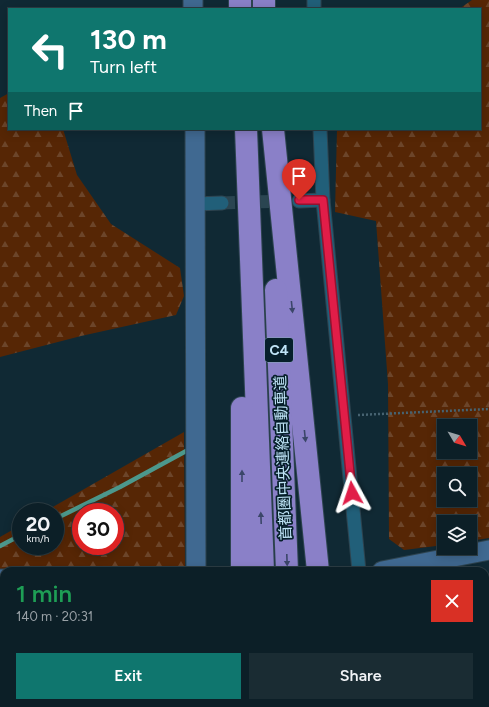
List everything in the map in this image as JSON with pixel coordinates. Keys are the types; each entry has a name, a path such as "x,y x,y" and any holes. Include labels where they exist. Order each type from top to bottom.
{"highway":[{"path":"242,567 245,130"},
{"name":"首都圏中央連絡自動車道","path":"245,130 263,567"},
{"path":"272,130 318,567"},
{"name":"首都圏中央連絡自動車道","path":"272,130 287,567"}],"street":[{"path":"195,130 196,567"},
{"path":"320,130 323,200 359,567"},
{"path":"299,200 323,200"},
{"path":"195,204 222,203"},
{"path":"402,567 489,550"}],"path":[{"path":"345,415 489,409"}],"green space":[{"path":"472,0 489,0 489,538 477,540 477,515 437,515 437,546 404,550 389,539 388,384 376,221 335,212 337,130 481,130 481,8 460,8"},
{"path":"8,94 8,130 63,130 77,175 111,224 180,268 184,296 176,315 81,336 0,357 0,98"},
{"path":"184,432 185,567 0,567 0,537 12,530 12,555 64,555 64,503 60,503"}],"waterway":[{"path":"64,515 120,487 188,450"},
{"path":"0,546 12,540"}],"tunnel":[{"path":"222,203 287,201"}],"route":[{"path":"299,200 323,200 352,493"}]}
